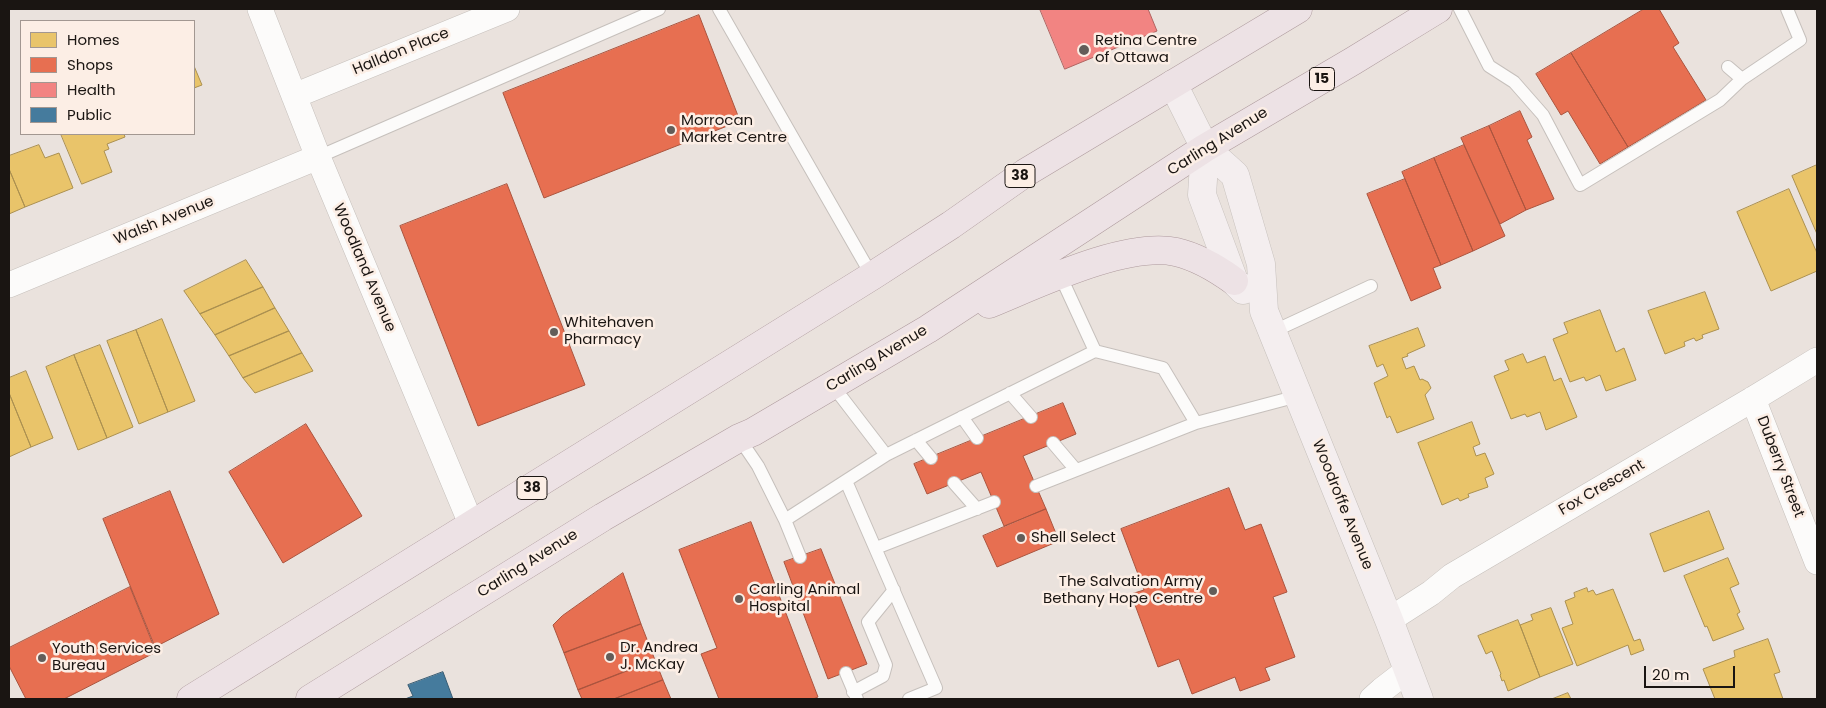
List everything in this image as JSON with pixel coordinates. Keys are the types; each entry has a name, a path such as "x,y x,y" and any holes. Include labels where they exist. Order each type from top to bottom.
{"main road":[{"path":"1205,148 1173,84 1298,9"},
{"name":"Carling Avenue","path":"310,699 603,517 739,438 753,432 928,329 1205,148 1438,9"},
{"name":"38","path":"190,699 472,526 872,276 951,225 1025,173 1173,84"},
{"name":"Woodroffe Avenue","path":"1205,148 1202,195 1234,281 1268,321"},
{"name":"Woodroffe Avenue","path":"1205,148 1235,175 1261,264 1268,321 1419,699"},
{"path":"928,329 1060,274 1133,253 1175,252 1214,266 1234,281"}],"street":[{"name":"Woodland Avenue","path":"260,9 318,157 472,526"},
{"name":"Halldon Place","path":"294,96 507,9"},
{"name":"Walsh Avenue","path":"9,285 318,157"},
{"name":"Fox Crescent","path":"1389,620 1431,593 1452,576 1754,400 1817,360"},
{"name":"Duberry Street","path":"1754,400 1817,562"},
{"path":"1372,699 1408,670"}],"lane":[{"path":"318,157 659,9"},
{"path":"719,9 872,276"},
{"path":"1460,9 1489,66 1514,82 1543,115 1580,185 1720,100 1742,79 1800,40 1788,9"},
{"path":"1728,67 1742,79"},
{"path":"1060,274 1094,351"},
{"path":"1268,321 1371,286"},
{"path":"785,520 886,454 1094,351 1163,368 1196,424"},
{"path":"832,386 886,454"},
{"path":"1010,393 1031,417"},
{"path":"1036,486 1196,424 1298,396"},
{"path":"962,417 977,438"},
{"path":"739,438 758,466 785,520 800,556"},
{"path":"916,440 931,458"},
{"path":"1053,443 1076,470"},
{"path":"846,481 936,688 909,699"},
{"path":"954,483 977,509"},
{"path":"876,548 994,502"},
{"path":"846,673 855,696 883,676 886,665 868,622 894,590"}],"building: Homes":[{"path":"195,68 202,85 195,88"},
{"path":"61,135 124,135 125,137 107,144 109,149 104,151 112,172 82,184"},
{"path":"39,145 45,158 59,153 73,188 25,207 9,169 9,156"},
{"path":"1817,165 1817,234 1792,176"},
{"path":"9,169 25,207 9,214"},
{"path":"1789,189 1817,253 1817,271 1771,291 1737,212"},
{"path":"246,260 263,287 200,314 184,291"},
{"path":"263,287 275,308 215,335 200,314"},
{"path":"1705,292 1719,329 1702,335 1703,338 1696,341 1694,338 1684,342 1685,346 1665,354 1648,311"},
{"path":"275,308 289,331 229,356 215,335"},
{"path":"1600,310 1616,352 1624,348 1636,380 1606,391 1600,375 1586,381 1584,377 1570,382 1553,339 1568,333 1564,323"},
{"path":"162,319 195,401 168,412 136,330"},
{"path":"1418,328 1425,346 1402,358 1406,369 1414,366 1420,380 1428,382 1431,388 1425,395 1434,419 1397,433 1390,416 1387,418 1374,383 1388,376 1383,364 1377,367 1369,346"},
{"path":"136,330 168,412 139,424 107,341"},
{"path":"289,331 302,353 243,378 229,356"},
{"path":"100,345 133,427 107,438 74,355"},
{"path":"302,353 313,371 255,393 243,378"},
{"path":"1523,354 1527,363 1545,356 1554,381 1561,378 1577,417 1546,430 1540,412 1527,417 1525,414 1511,419 1494,376 1509,370 1505,361"},
{"path":"74,355 107,438 78,450 46,367"},
{"path":"26,371 53,438 31,447 9,393 9,378"},
{"path":"9,393 31,447 9,457"},
{"path":"1472,422 1480,444 1473,447 1476,456 1485,453 1494,474 1485,478 1488,487 1468,494 1469,497 1460,501 1458,498 1442,505 1418,443"},
{"path":"1709,511 1724,549 1664,572 1650,534"},
{"path":"1728,558 1739,584 1730,588 1740,612 1737,614 1744,629 1713,641 1707,626 1705,627 1684,576"},
{"path":"1587,588 1588,592 1593,590 1596,595 1613,589 1634,641 1640,639 1644,650 1631,655 1628,645 1577,666 1562,628 1573,624 1565,601 1575,597 1574,593"},
{"path":"1551,608 1573,664 1540,677 1520,625 1533,620 1531,615"},
{"path":"1518,620 1540,677 1508,691 1504,680 1502,681 1492,651 1486,654 1478,636"},
{"path":"1768,639 1780,672 1774,674 1783,699 1715,699 1703,669 1735,657 1734,651"},
{"path":"1568,693 1571,699 1552,699"}],"building: Shops":[{"path":"1644,9 1659,9 1679,43 1673,47 1706,100 1628,147 1571,53"},
{"path":"699,15 740,121 544,198 503,93"},
{"path":"1571,53 1628,147 1600,164 1568,111 1561,115 1536,74"},
{"path":"1520,111 1532,137 1527,140 1554,199 1526,210 1489,126"},
{"path":"1489,126 1526,210 1500,224 1461,138"},
{"path":"1464,145 1505,236 1473,251 1434,158"},
{"path":"1434,158 1473,251 1441,265 1402,172"},
{"path":"1405,179 1441,265 1433,268 1441,288 1411,301 1367,194"},
{"path":"507,184 585,385 478,426 400,226"},
{"path":"1063,403 1076,434 1023,456 1046,509 1004,526 981,472 927,494 914,464"},
{"path":"306,424 362,516 283,563 229,472"},
{"name":"The Salvation Army Bethany Hope Centre","path":"1229,488 1245,530 1261,524 1287,592 1273,597 1295,657 1265,668 1270,680 1240,691 1235,677 1192,694 1179,659 1158,667 1131,594 1144,590 1121,529"},
{"path":"170,491 219,614 155,647 103,519"},
{"name":"Shell Select","path":"1046,509 1059,541 997,567 983,536"},
{"name":"Carling Animal Hospital","path":"751,522 818,697 813,699 719,699 701,654 717,648 679,550"},
{"path":"821,549 867,664 828,679 784,562"},
{"path":"623,573 641,624 564,653 553,625 562,616"},
{"path":"130,587 156,652 64,699 26,699 9,666 9,648"},
{"name":"Dr. Andrea J. McKay","path":"641,624 655,660 578,690 564,653"},
{"path":"655,660 663,680 614,699 582,699 578,690"},
{"path":"663,680 671,699 614,699"}],"building: Health":[{"name":"Retina Centre of Ottawa","path":"1040,9 1148,9 1157,31 1065,69"}],"building: Public":[{"path":"443,672 453,699 405,699 413,696 408,685"}],"place":[{"name":"Retina Centre of Ottawa","path":"1084,50"},
{"name":"Morrocan Market Centre","path":"671,130"},
{"name":"Whitehaven Pharmacy","path":"554,332"},
{"name":"Shell Select","path":"1021,538"},
{"name":"The Salvation Army Bethany Hope Centre","path":"1213,591"},
{"name":"Carling Animal Hospital","path":"739,599"},
{"name":"Dr. Andrea J. McKay","path":"610,657"},
{"name":"Youth Services Bureau","path":"42,658"}]}
